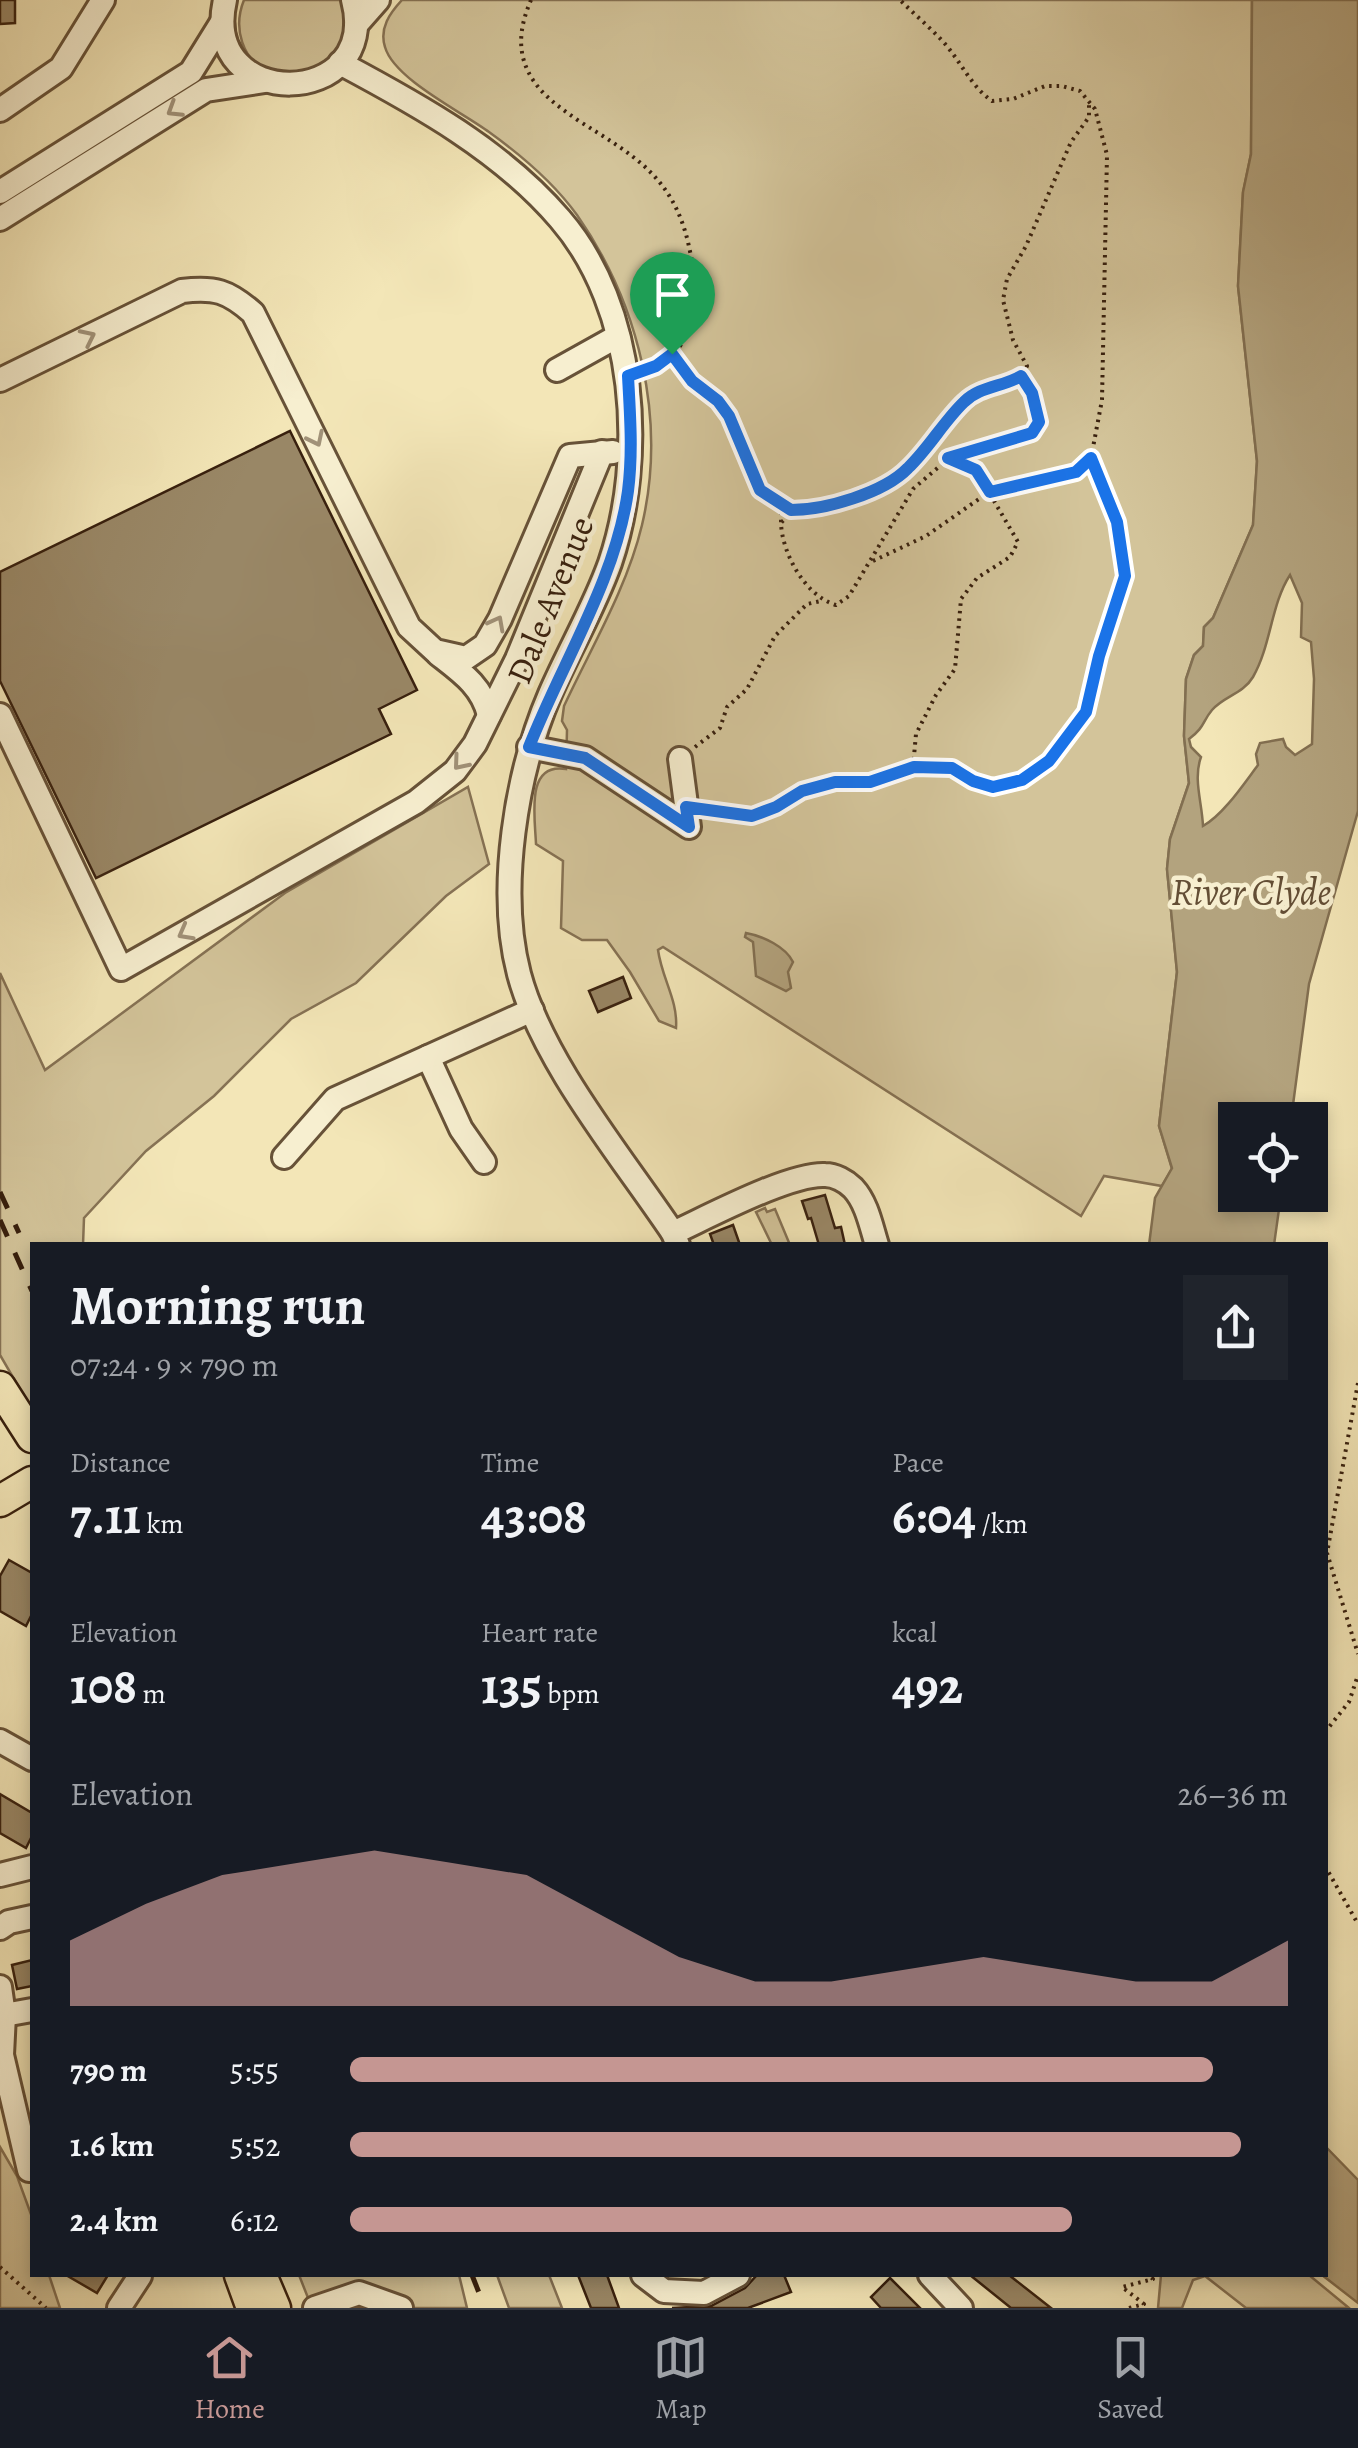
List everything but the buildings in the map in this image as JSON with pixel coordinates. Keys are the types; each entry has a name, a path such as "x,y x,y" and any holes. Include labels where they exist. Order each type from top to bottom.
{"main road":[{"path":"0,1387 30,1434"},
{"path":"0,1502 30,1483"},
{"path":"241,2277 252,2308"},
{"path":"262,2277 275,2308"}],"street":[{"path":"0,110 61,68 103,0"},
{"path":"0,219 206,90 265,82 285,86 306,84 325,76 351,45 356,25 353,0"},
{"path":"356,25 378,0"},
{"path":"224,11 226,41 235,58 265,82"},
{"path":"0,192 192,72 224,11"},
{"name":"Dale Avenue","path":"340,62 460,132 526,183 580,246 618,336 628,376 632,450 628,494 610,564 529,747 515,809 510,898 518,972 555,1058 675,1239"},
{"path":"0,380 182,291 206,288 233,296 253,312 409,627 470,679 485,698 490,715"},
{"path":"557,370 618,336"},
{"path":"436,651 466,658 485,645 500,619 570,456 632,450"},
{"path":"0,715 121,969 416,802 456,771 475,744 517,658 602,452"},
{"path":"529,747 585,758 689,827 680,759"},
{"path":"284,1157 335,1099 532,1010"},
{"path":"428,1057 461,1129 484,1162"},
{"path":"675,1239 783,1186 824,1175 837,1177 853,1188 864,1204 875,1242"},
{"path":"0,1741 30,1758"},
{"path":"0,1875 30,1868"},
{"path":"0,1928 30,1917"},
{"path":"0,1987 4,2016 2,2055 29,2170"},
{"path":"4,2016 30,2010"},
{"path":"119,2308 139,2277"},
{"path":"646,2277 664,2291 704,2293 734,2277"},
{"path":"932,2277 961,2308"},
{"path":"315,2308 359,2293 401,2308"}],"path":[{"path":"531,0 523,24 521,52 532,78 558,106 642,162 663,185 678,210 695,274 697,295 690,334 656,366 628,376"},
{"path":"686,807 752,816 802,791 835,782 870,782 914,767 952,768 993,787 1022,780 1049,761 1086,712 1125,576 1117,522 1091,458 1102,400 1106,155 1095,109 1080,91 1062,86 1045,86 1013,99 992,101 978,91 944,43 900,0"},
{"path":"772,501 791,510 802,510 837,504 870,492 905,472 966,400 1021,376 1027,366 1002,300 1007,279 1026,246 1071,142 1089,117 1089,101"},
{"path":"672,354 692,381 718,401 729,416 760,490 781,512 782,544 822,601"},
{"path":"680,759 720,728 727,707 747,689 774,636 807,604 822,601 836,605 850,596 913,490 948,458 1032,433 1039,422 1032,393 1021,376"},
{"path":"914,767 916,734 955,668 961,599 977,578 1010,558 1018,542 976,470 948,458"},
{"path":"872,562 926,536 990,492 1076,472 1091,458"},
{"path":"781,524 786,517 802,510"},
{"path":"1328,1548 1358,1383"},
{"path":"1328,1556 1358,1654"},
{"path":"1328,1728 1349,1702 1358,1675"},
{"path":"1328,1871 1358,1924"},
{"path":"0,2268 46,2308"},
{"path":"1129,2308 1144,2304 1122,2287 1151,2277"}],"shaded area":[{"path":"244,0 341,0 345,31 333,55 319,71 272,73 253,61 242,42 239,21"},
{"path":"402,0 1252,0 1251,154 1243,193 1238,286 1257,461 1253,525 1213,618 1204,627 1203,646 1194,655 1186,679 1184,736 1189,783 1170,839 1167,869 1177,972 1159,1126 1172,1169 1162,1186 1104,1176 1081,1216 663,947 658,950 675,1008 676,1028 659,1021 607,940 582,940 561,928 563,861 536,844 535,794 544,774 566,769 564,706 618,595 642,525 649,485 649,404 642,364 617,286 577,215 513,150 415,83 391,59 385,47 385,27"},
{"path":"468,787 489,864 446,896 356,983 291,1019 214,1096 146,1151 84,1218 83,1242 30,1242 30,1407 0,1355 0,973 45,1070 285,893"},
{"path":"775,1209 789,1242 771,1242 756,1212"},
{"path":"0,2147 17,2176 30,2212 30,2277 50,2277 60,2308 0,2308"},
{"path":"300,2277 459,2277 467,2308 312,2308"},
{"path":"498,2277 550,2277 562,2308 509,2308"},
{"path":"1161,2277 1202,2277 1193,2280 1182,2308 1158,2308"},
{"path":"1206,2277 1311,2277 1349,2308 1246,2308"}],"water":[{"name":"River Clyde","path":"1252,0 1358,0 1358,811 1309,984 1293,1102 1218,1102 1218,1212 1279,1212 1274,1242 1149,1242 1155,1198 1172,1168 1159,1126 1177,972 1167,869 1170,839 1189,783 1184,736 1186,679 1194,655 1203,646 1204,627 1213,618 1253,525 1257,461 1238,286 1243,192 1251,154","holes":["1290,575 1302,603 1301,637 1311,642 1312,744 1295,755 1283,739 1260,743 1258,765 1225,807 1203,826 1198,782 1201,757 1189,739 1217,705 1253,677"]},
{"path":"746,933 773,943 790,957 791,988 786,991 756,976 753,942 745,937"},
{"path":"1328,2149 1358,2180 1358,2303 1325,2277 1328,2277"}],"railway":[{"path":"0,1192 19,1233"},
{"path":"0,1220 30,1287"},
{"path":"473,2277 485,2308"}],"route":[{"path":"672,354 692,381 718,401 729,416 760,490 791,510 837,504 870,492 905,472 966,400 1021,376 1032,393 1039,422 1032,433 948,458 976,470 990,492 1076,472 1091,458 1117,522 1125,576 1086,712 1049,761 1022,780 993,787 952,768 914,767 870,782 835,782 802,791 752,816 686,807 689,827 585,758 529,747 610,564 628,494 632,450 628,376 656,366 672,354"}]}
